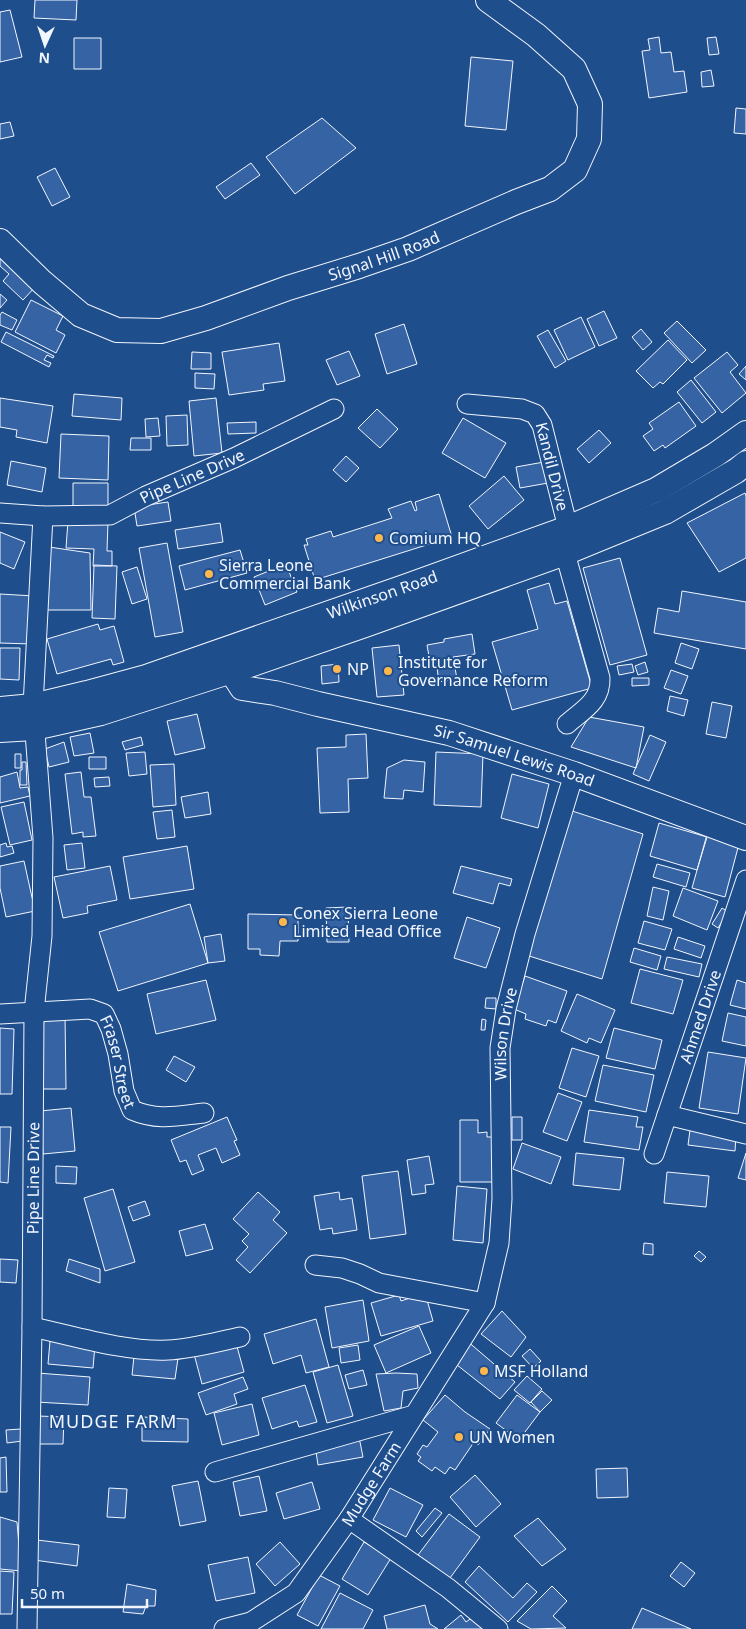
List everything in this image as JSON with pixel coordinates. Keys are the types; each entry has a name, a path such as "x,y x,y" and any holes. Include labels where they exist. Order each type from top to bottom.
{"main road":[{"name":"Signal Hill Road","path":"0,241 42,282 81,315 118,330 161,331 206,318 288,288 408,249 550,189 574,170 588,139 590,104 574,69 536,35 488,0"},
{"name":"Wilkinson Road","path":"0,709 33,717 101,713 196,683 236,664 656,490 716,455 746,433"},
{"name":"Wilkinson Road","path":"0,730 87,694 146,677 270,658 565,553 665,512 736,471 746,463"},
{"path":"270,658 271,677 275,693"},
{"name":"Sir Samuel Lewis Road","path":"236,664 275,693 449,734 574,774 746,838"}],"street":[{"name":"Kandil Drive","path":"467,404 522,409 535,414 542,425 568,528"},
{"name":"Pipe Line Drive","path":"0,513 43,516 110,515 146,496 234,458 334,409"},
{"name":"Pipe Line Drive","path":"28,1629 34,1012 42,936 44,838 33,717 43,516"},
{"path":"565,553 600,678 600,688 596,698 567,724"},
{"name":"Wilson Drive","path":"485,1303 499,1243 502,1199 500,1048 506,1009 525,934 574,774"},
{"name":"Ahmed Drive","path":"654,1154 746,880"},
{"name":"Fraser Street","path":"0,1014 90,1009 104,1014 111,1029 118,1054 124,1091 132,1110 146,1116 163,1118 204,1113"},
{"path":"667,1115 746,1134"},
{"path":"315,1265 342,1268 378,1282 485,1303"},
{"name":"Mudge Farm","path":"224,1629 251,1622 296,1593 349,1519 485,1303"},
{"path":"32,1327 131,1348 159,1350 201,1346 240,1337"},
{"path":"216,1472 414,1415"},
{"path":"349,1519 448,1588 498,1629"}],"building":[{"path":"35,0 77,0 76,20 34,18"},
{"path":"10,10 22,57 0,62 0,12"},
{"path":"659,37 661,53 671,52 674,72 684,71 687,92 649,98 642,51 650,50 648,39"},
{"path":"716,37 719,54 709,55 707,38"},
{"path":"74,38 101,38 101,69 74,69"},
{"path":"471,57 513,61 506,130 465,126"},
{"path":"711,70 714,86 702,87 701,72"},
{"path":"736,108 746,109 746,134 734,133"},
{"path":"322,118 356,148 295,194 266,157"},
{"path":"10,122 14,136 0,139 0,124"},
{"path":"251,163 260,175 225,199 216,187"},
{"path":"55,168 70,197 52,206 37,177"},
{"path":"0,253 38,284 23,300 3,281 9,274 0,266"},
{"path":"0,294 7,300 0,308"},
{"path":"31,300 63,316 56,330 65,335 56,353 15,332"},
{"path":"604,311 617,338 599,346 587,319"},
{"path":"2,312 17,320 12,330 0,325 0,315"},
{"path":"581,317 595,347 568,360 554,330"},
{"path":"677,321 706,350 692,363 664,333"},
{"path":"404,324 417,364 387,374 375,334"},
{"path":"641,329 652,342 643,350 632,337"},
{"path":"548,330 566,361 555,368 537,336"},
{"path":"6,332 54,356 53,358 47,355 44,360 51,363 49,367 1,342"},
{"path":"668,340 687,360 663,384 660,382 653,388 636,371"},
{"path":"279,343 285,381 263,384 264,390 229,395 222,352"},
{"path":"349,351 360,376 337,385 326,360"},
{"path":"192,352 211,353 211,369 191,369"},
{"path":"727,352 738,365 730,372 746,393 722,413 694,378"},
{"path":"746,366 746,380 739,374"},
{"path":"195,373 215,374 214,389 195,388"},
{"path":"691,380 716,412 702,423 677,392"},
{"path":"74,394 122,398 121,420 72,416"},
{"path":"0,398 53,406 47,443 16,437 17,430 0,427"},
{"path":"216,398 222,453 194,456 189,401"},
{"path":"679,402 696,426 665,448 663,445 654,451 643,436 653,429 649,423"},
{"path":"377,409 398,429 380,448 358,428"},
{"path":"187,415 188,445 167,446 166,416"},
{"path":"158,418 160,436 146,437 145,419"},
{"path":"463,418 506,443 485,478 442,453"},
{"path":"256,422 256,433 228,434 227,423"},
{"path":"599,430 611,443 589,463 577,449"},
{"path":"61,434 109,436 108,480 59,478"},
{"path":"131,438 151,438 151,450 130,450"},
{"path":"346,456 359,468 346,482 333,470"},
{"path":"11,461 46,468 42,492 7,485"},
{"path":"544,462 548,483 520,488 516,467"},
{"path":"504,476 524,500 488,529 469,506"},
{"path":"73,483 108,483 108,508 73,508"},
{"path":"745,493 746,558 719,572 687,523"},
{"name":"Comium HQ","path":"439,494 452,537 315,580 304,545 308,545 306,539 331,531 333,537 392,518 388,509 411,501 415,511 417,510 415,502"},
{"path":"168,502 171,521 137,526 134,507"},
{"path":"68,521 108,522 107,551 112,551 112,566 93,566 94,549 66,548"},
{"path":"220,523 223,542 178,549 175,530"},
{"path":"0,532 25,542 14,569 0,563"},
{"path":"167,543 183,632 155,637 139,548"},
{"path":"49,547 90,553 91,610 46,610"},
{"path":"240,550 247,573 185,590 179,566"},
{"path":"620,558 647,655 610,665 583,568"},
{"path":"286,564 297,592 265,605 254,577"},
{"path":"94,565 117,566 115,619 92,618"},
{"path":"137,567 147,599 132,604 122,572"},
{"path":"549,583 555,604 567,601 592,688 512,710 492,642 538,629 527,590"},
{"path":"682,591 746,602 746,649 654,633 658,608 679,612"},
{"path":"0,594 34,596 32,644 0,643"},
{"path":"98,624 100,630 114,626 124,662 113,665 111,659 57,674 47,639"},
{"path":"472,634 475,654 453,657 457,679 439,682 436,661 430,662 427,645 444,642 444,639"},
{"path":"681,643 699,649 692,669 675,663"},
{"name":"Institute for Governance Reform","path":"399,645 404,695 377,697 372,648"},
{"path":"0,648 20,648 19,680 0,679"},
{"path":"645,662 648,672 638,675 635,666"},
{"path":"338,664 339,682 322,684 321,666"},
{"path":"632,664 634,672 619,675 617,666"},
{"path":"671,670 688,676 681,694 664,688"},
{"path":"632,678 649,678 649,685 632,686"},
{"path":"670,696 688,700 684,716 667,711"},
{"path":"712,702 732,706 726,738 706,734"},
{"path":"197,714 205,748 175,755 167,721"},
{"path":"589,717 644,727 636,768 571,747"},
{"path":"90,733 94,753 74,756 70,737"},
{"path":"366,734 368,778 348,779 349,812 320,813 317,748 346,747 346,735"},
{"path":"650,735 666,742 649,781 633,774"},
{"path":"141,737 143,745 125,750 122,742"},
{"path":"64,742 69,762 49,767 45,749"},
{"path":"145,752 147,774 129,776 126,753"},
{"path":"436,752 483,754 481,807 434,805"},
{"path":"15,754 21,754 21,768 15,768"},
{"path":"89,757 106,757 106,769 89,769"},
{"path":"404,760 425,762 423,792 404,790 403,799 384,798 387,768"},
{"path":"22,762 26,762 27,785 20,785"},
{"path":"174,764 176,805 153,807 150,765"},
{"path":"17,772 20,788 28,787 30,796 0,803 0,777"},
{"path":"81,772 84,797 91,797 96,836 83,837 83,832 72,834 65,774"},
{"path":"512,774 549,784 538,828 501,818"},
{"path":"109,777 110,786 95,787 94,778"},
{"path":"208,792 211,814 185,818 181,797"},
{"path":"24,802 32,840 10,845 1,807"},
{"path":"566,809 643,834 602,979 526,955"},
{"path":"172,810 175,837 157,839 153,812"},
{"path":"659,823 707,837 697,870 650,856"},
{"path":"708,831 740,840 725,897 692,888"},
{"path":"6,843 7,847 12,846 14,853 0,857 0,845"},
{"path":"82,843 85,868 67,870 64,845"},
{"path":"187,846 194,889 130,899 123,857"},
{"path":"24,861 35,911 6,917 0,888 0,866"},
{"path":"657,864 690,873 686,887 653,877"},
{"path":"110,866 117,900 87,906 88,913 63,918 54,877"},
{"path":"461,866 512,879 510,886 499,883 493,904 453,893"},
{"path":"653,887 669,891 663,920 647,916"},
{"path":"683,888 718,901 707,930 673,916"},
{"path":"190,904 208,963 118,991 99,932"},
{"path":"348,907 349,942 327,942 326,908"},
{"path":"722,908 728,912 718,928 712,924"},
{"path":"248,914 298,915 298,941 280,941 279,956 260,955 260,949 248,949"},
{"path":"467,917 500,928 486,968 454,958"},
{"path":"644,921 672,929 665,950 638,943"},
{"path":"221,934 225,961 208,963 204,937"},
{"path":"678,937 705,946 701,958 674,949"},
{"path":"634,948 661,956 657,970 630,962"},
{"path":"667,957 702,964 699,977 664,969"},
{"path":"640,969 683,980 673,1014 631,1003"},
{"path":"525,976 567,991 556,1023 548,1020 546,1026 525,1019 526,1014 514,1009"},
{"path":"206,980 216,1020 156,1034 147,994"},
{"path":"737,980 746,983 746,1009 730,1005"},
{"path":"577,994 615,1010 601,1043 589,1038 587,1043 561,1031"},
{"path":"486,998 496,998 496,1009 485,1008"},
{"path":"728,1013 746,1017 746,1046 722,1041"},
{"path":"65,1015 66,1089 41,1089 39,1016"},
{"path":"482,1019 486,1020 485,1030 481,1030"},
{"path":"0,1028 14,1029 12,1094 0,1094"},
{"path":"614,1028 662,1040 655,1069 606,1058"},
{"path":"572,1048 599,1056 586,1097 559,1088"},
{"path":"708,1052 746,1058 738,1114 699,1108"},
{"path":"174,1056 195,1067 186,1082 166,1070"},
{"path":"603,1065 654,1075 646,1112 595,1101"},
{"path":"558,1093 582,1102 567,1141 543,1132"},
{"path":"71,1108 75,1151 43,1154 40,1111"},
{"path":"589,1110 638,1117 636,1127 643,1127 639,1150 584,1142"},
{"path":"227,1117 237,1140 234,1141 240,1155 222,1163 216,1148 198,1155 204,1170 192,1175 186,1160 180,1162 171,1140"},
{"path":"512,1117 522,1117 522,1140 512,1140"},
{"path":"460,1120 478,1120 478,1133 487,1132 487,1137 493,1137 496,1182 460,1182"},
{"path":"0,1127 11,1127 8,1183 0,1182"},
{"path":"690,1130 736,1135 735,1151 688,1145"},
{"path":"522,1143 561,1157 551,1184 513,1169"},
{"path":"576,1153 624,1158 620,1190 573,1185"},
{"path":"746,1153 746,1180 738,1178"},
{"path":"429,1156 434,1184 425,1185 426,1193 412,1195 407,1160"},
{"path":"56,1166 77,1167 76,1184 56,1183"},
{"path":"398,1171 406,1234 370,1239 362,1176"},
{"path":"667,1172 709,1176 706,1207 664,1203"},
{"path":"457,1186 487,1189 483,1243 453,1240"},
{"path":"113,1189 135,1262 105,1271 84,1198"},
{"path":"258,1192 280,1212 273,1220 287,1233 250,1273 236,1260 248,1247 242,1241 249,1234 233,1219"},
{"path":"339,1192 340,1200 352,1198 357,1230 333,1234 332,1228 320,1230 314,1196"},
{"path":"145,1201 150,1215 133,1221 128,1207"},
{"path":"205,1224 213,1249 186,1256 179,1231"},
{"path":"644,1243 653,1244 653,1255 643,1254"},
{"path":"699,1251 706,1257 701,1262 694,1256"},
{"path":"0,1259 18,1260 16,1283 0,1282"},
{"path":"69,1259 100,1269 100,1283 66,1271"},
{"path":"425,1293 433,1321 381,1336 371,1303 399,1295 401,1301"},
{"path":"363,1300 369,1341 332,1348 325,1307"},
{"path":"502,1311 526,1337 511,1357 481,1334"},
{"path":"316,1319 329,1367 306,1373 301,1355 273,1364 264,1334"},
{"path":"419,1326 431,1353 386,1373 374,1345"},
{"name":"MSF Holland","path":"466,1340 515,1382 500,1399 452,1361"},
{"path":"50,1341 95,1345 93,1368 48,1364"},
{"path":"236,1343 244,1372 202,1384 194,1354"},
{"path":"358,1345 360,1360 341,1363 339,1348"},
{"path":"530,1349 541,1361 533,1368 522,1356"},
{"path":"134,1356 178,1358 175,1379 132,1375"},
{"path":"338,1365 353,1416 327,1423 313,1372"},
{"path":"363,1370 367,1385 349,1389 345,1375"},
{"path":"37,1373 90,1377 88,1405 36,1402"},
{"path":"376,1374 417,1374 418,1388 403,1391 401,1408 384,1411"},
{"path":"527,1376 542,1389 530,1403 514,1390"},
{"path":"243,1377 248,1389 234,1394 237,1404 206,1415 198,1393"},
{"path":"305,1385 317,1422 299,1427 297,1421 272,1429 262,1398"},
{"path":"542,1391 552,1400 540,1412 531,1402"},
{"name":"UN Women","path":"445,1395 465,1412 490,1429 478,1445 474,1442 455,1470 450,1467 445,1474 435,1467 432,1471 418,1461 421,1457 417,1454 423,1445 427,1447 438,1432 423,1420"},
{"path":"517,1395 540,1412 519,1440 496,1423"},
{"path":"252,1404 259,1435 222,1445 214,1413"},
{"path":"38,1416 64,1417 63,1444 37,1444"},
{"path":"142,1417 188,1419 188,1442 142,1441"},
{"path":"21,1429 22,1441 7,1443 6,1430"},
{"path":"359,1437 363,1457 318,1465 315,1445"},
{"path":"6,1457 7,1492 0,1492 0,1458"},
{"path":"627,1468 628,1497 597,1498 596,1469"},
{"path":"475,1475 501,1504 476,1527 450,1497"},
{"path":"259,1476 267,1511 240,1516 233,1482"},
{"path":"198,1481 206,1521 180,1526 172,1486"},
{"path":"312,1482 320,1509 284,1519 276,1493"},
{"path":"109,1488 127,1489 125,1518 107,1517"},
{"path":"390,1488 423,1505 406,1537 373,1520"},
{"path":"435,1508 442,1513 422,1537 416,1531"},
{"path":"449,1514 480,1537 450,1578 418,1555"},
{"path":"0,1517 17,1522 21,1571 0,1569"},
{"path":"538,1518 566,1549 542,1566 514,1536"},
{"path":"37,1540 79,1545 77,1566 34,1560"},
{"path":"280,1542 300,1564 275,1586 256,1564"},
{"path":"364,1542 391,1558 368,1595 342,1579"},
{"path":"248,1557 255,1593 216,1601 208,1565"},
{"path":"681,1562 695,1573 684,1587 670,1576"},
{"path":"479,1566 513,1598 527,1583 537,1592 508,1622 465,1582"},
{"path":"0,1571 14,1572 12,1614 0,1614"},
{"path":"319,1575 340,1586 318,1626 297,1615"},
{"path":"127,1584 156,1590 155,1606 146,1606 143,1614 123,1612"},
{"path":"552,1586 567,1601 553,1616 566,1628 531,1629 517,1621"},
{"path":"340,1593 373,1610 363,1629 321,1629"},
{"path":"425,1605 430,1624 438,1629 387,1629 384,1616"},
{"path":"642,1608 691,1629 632,1629"},
{"path":"461,1615 466,1622 473,1617 483,1629 444,1629"}],"place":[{"name":"Comium HQ","path":"379,538"},
{"name":"Sierra Leone Commercial Bank","path":"209,574"},
{"name":"NP","path":"337,669"},
{"name":"Institute for Governance Reform","path":"388,671"},
{"name":"Conex Sierra Leone Limited Head Office","path":"283,922"},
{"name":"MSF Holland","path":"484,1371"},
{"name":"UN Women","path":"459,1437"}],"district":[{"name":"MUDGE FARM","path":"113,1421"}]}
